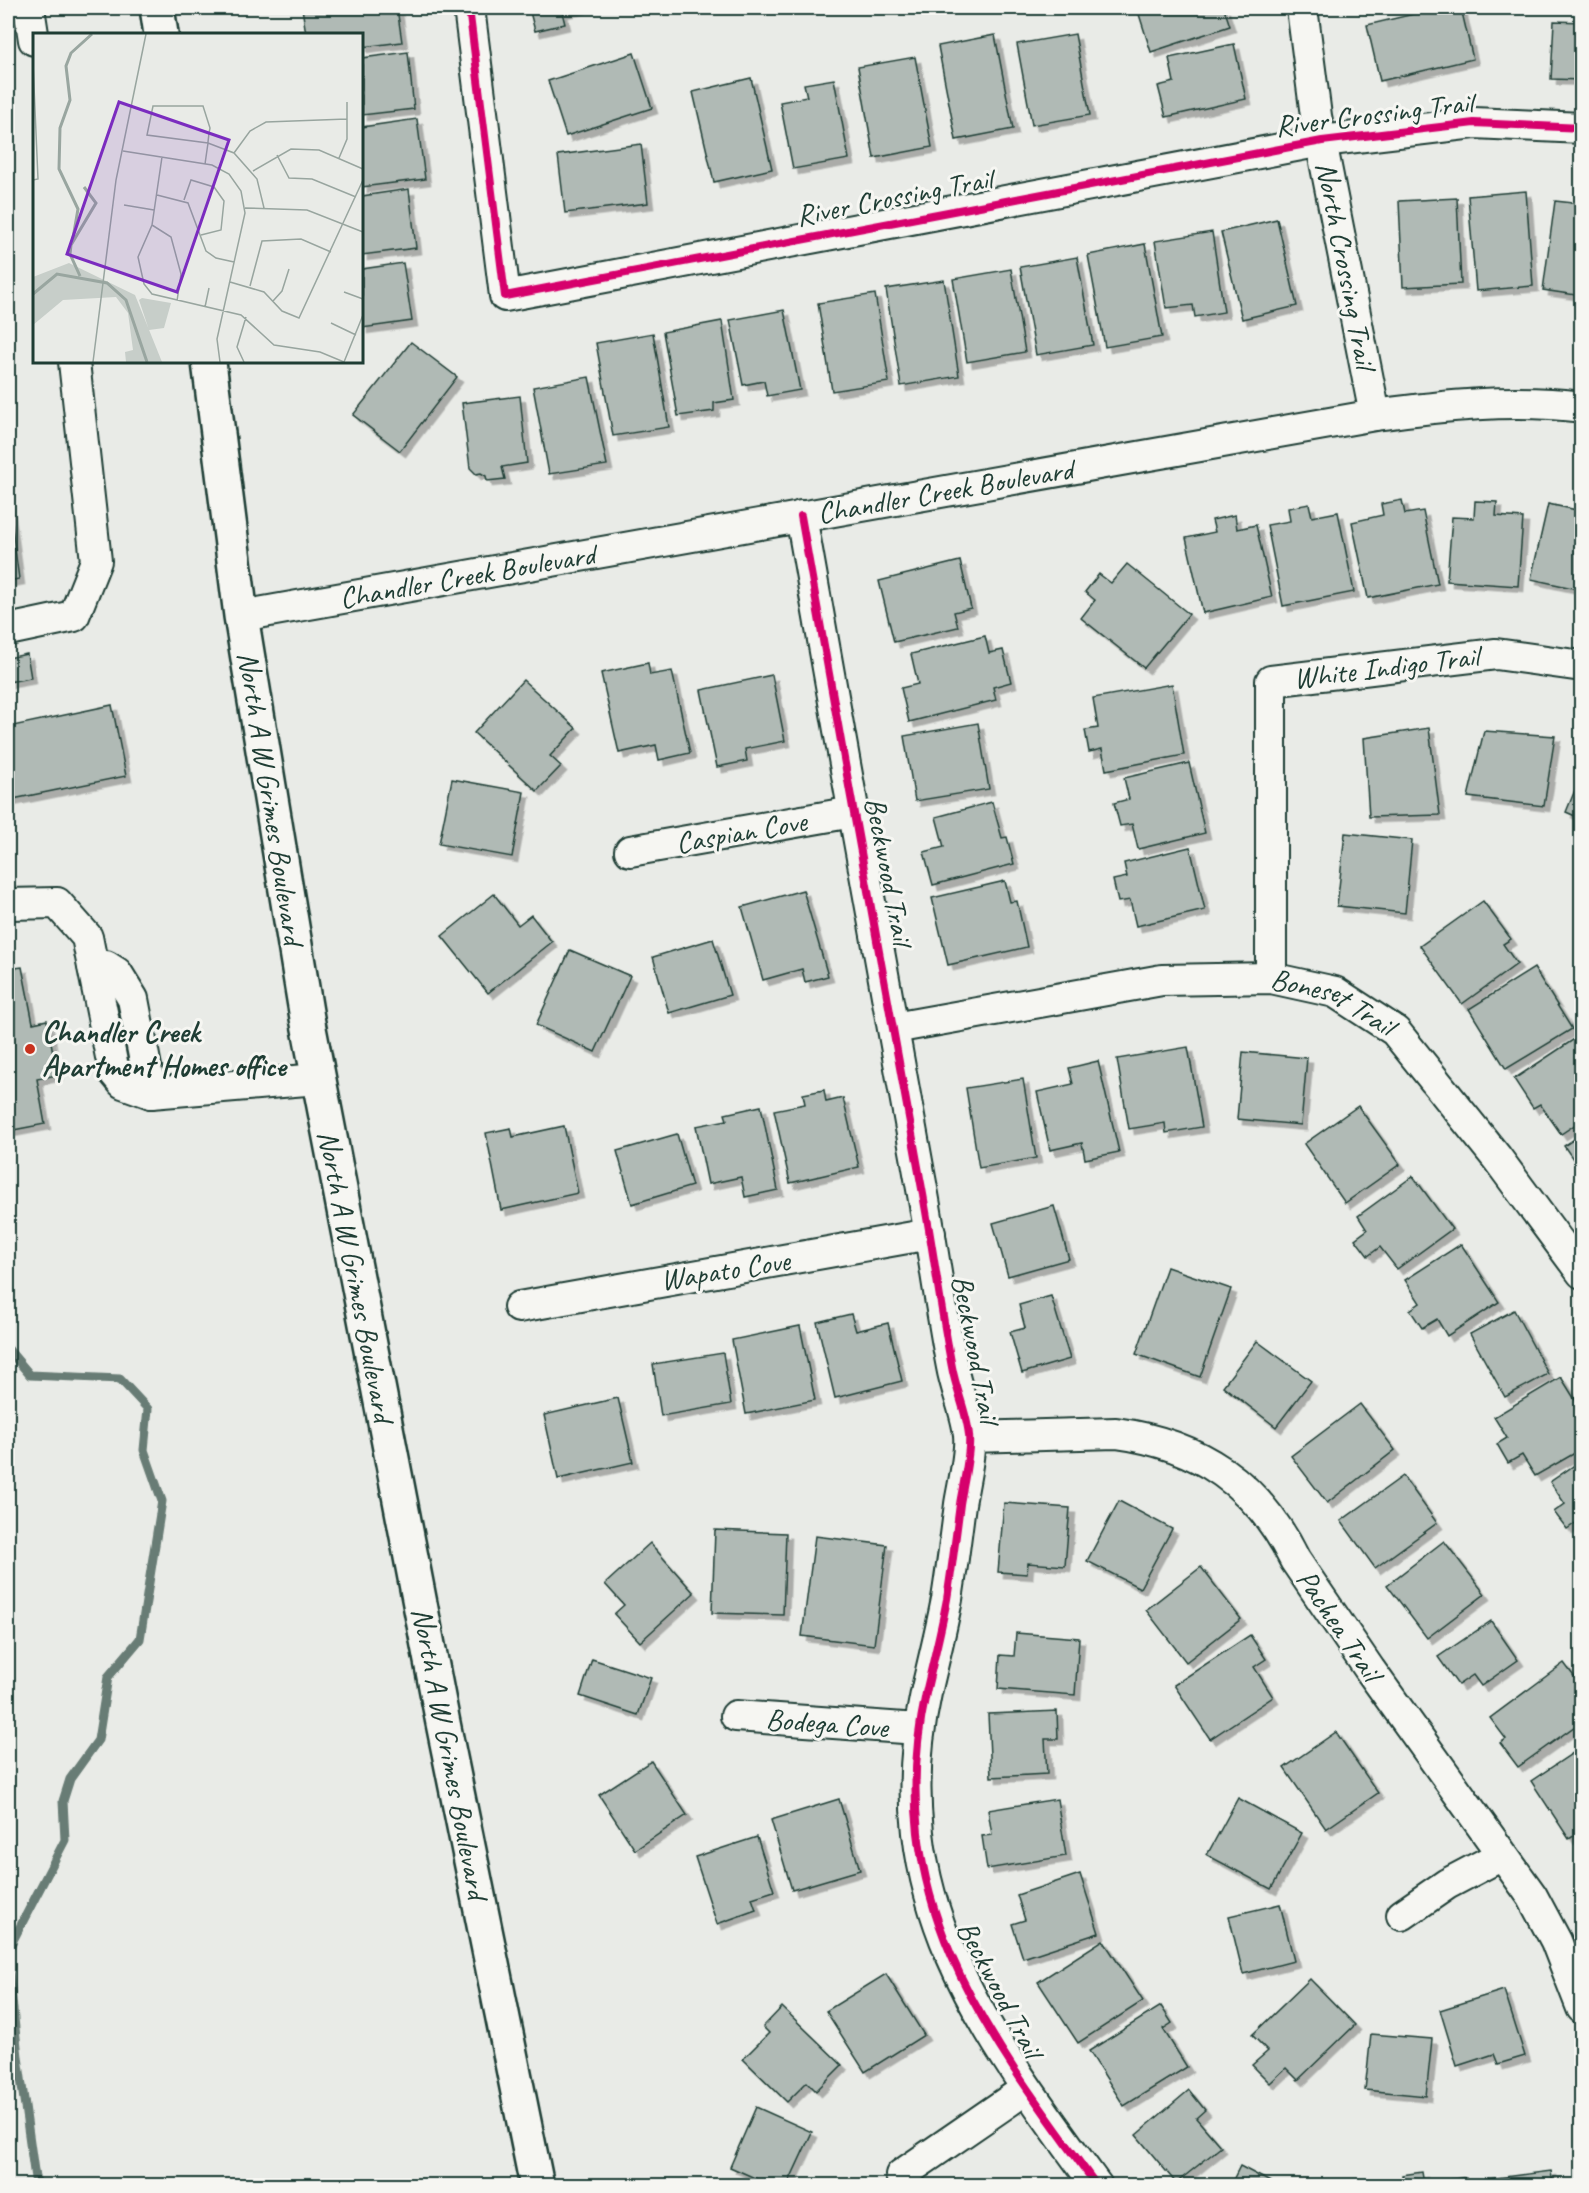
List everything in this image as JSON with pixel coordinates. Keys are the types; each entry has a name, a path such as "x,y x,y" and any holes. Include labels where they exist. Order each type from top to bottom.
{"main road":[{"path":"157,8 161,33"},
{"name":"North A W Grimes Boulevard","path":"209,363 241,616 318,1080 443,1723 537,2186"}],"street":[{"path":"29,8 33,34"},
{"name":"River Crossing Trail","path":"468,8 504,296 1322,141 1474,123 1581,128"},
{"name":"North Crossing Trail","path":"1302,8 1316,116 1375,415"},
{"path":"8,630 74,616 96,561 74,363"},
{"name":"Chandler Creek Boulevard","path":"241,616 1375,415 1474,404 1581,407"},
{"name":"Beckwood Trail","path":"801,516 894,1028 952,1369 970,1437 947,1599 918,1729 915,1808 921,1859 933,1910 963,1983 1026,2089 1097,2186"},
{"name":"White Indigo Trail","path":"1271,978 1271,681 1496,654 1581,666"},
{"name":"Caspian Cove","path":"630,851 853,812"},
{"path":"8,904 57,903 87,937 93,966 106,966 117,973 133,999 151,1093 318,1080"},
{"name":"Boneset Trail","path":"894,1028 1162,980 1271,978 1335,993 1395,1031 1497,1158 1581,1273"},
{"name":"Wapato Cove","path":"519,1307 657,1281 839,1252 930,1234"},
{"name":"Pachea Trail","path":"970,1437 1116,1433 1137,1435 1178,1446 1215,1465 1232,1477 1262,1507 1370,1670 1532,1896 1551,1932 1581,2008"},
{"name":"Bodega Cove","path":"736,1716 918,1729"},
{"path":"1402,1915 1447,1884 1502,1855"},
{"path":"901,2175 1026,2089"}],"building":[{"path":"302,8 397,8 402,42 363,47 363,33 306,33"},
{"path":"529,8 581,8 562,12 565,24 535,31"},
{"path":"1137,8 1224,8 1230,26 1151,52"},
{"path":"1439,8 1461,8 1473,59 1380,81 1367,25"},
{"path":"1554,21 1582,22 1582,80 1551,79"},
{"path":"1075,34 1090,115 1032,125 1017,44"},
{"path":"995,35 1013,129 956,140 938,46"},
{"path":"1234,44 1246,99 1166,117 1158,86 1174,82 1169,58"},
{"path":"408,52 414,109 363,115 363,58"},
{"path":"634,53 652,108 566,136 548,81"},
{"path":"915,57 932,147 874,158 858,67"},
{"path":"751,78 772,169 714,182 693,92"},
{"path":"834,79 849,159 793,169 780,102 807,97 804,84"},
{"path":"417,119 425,179 363,187 363,127"},
{"path":"641,144 648,203 565,213 558,155"},
{"path":"409,189 416,248 363,255 363,196"},
{"path":"1526,191 1533,286 1476,291 1468,196"},
{"path":"1457,198 1461,284 1403,287 1399,201"},
{"path":"1555,201 1582,204 1582,296 1543,290"},
{"path":"1277,219 1297,306 1242,319 1221,232"},
{"path":"1212,232 1224,312 1195,317 1193,305 1166,308 1155,241"},
{"path":"1145,244 1162,337 1105,347 1088,255"},
{"path":"1077,257 1093,345 1036,355 1020,267"},
{"path":"403,263 412,321 363,328 363,269"},
{"path":"1011,269 1025,352 967,362 953,279"},
{"path":"944,280 959,376 901,386 886,289"},
{"path":"875,294 889,382 832,391 818,303"},
{"path":"784,310 800,390 767,396 764,381 743,385 730,320"},
{"path":"722,321 734,400 714,403 714,411 678,416 663,332"},
{"path":"653,333 669,427 613,436 596,343"},
{"path":"411,342 457,377 400,451 353,415"},
{"path":"589,377 607,465 549,474 533,387"},
{"path":"520,396 527,463 502,467 505,479 487,481 486,476 481,473 476,474 470,468 462,403"},
{"path":"8,498 19,579 8,581"},
{"path":"1580,498 1582,590 1531,579 1548,504 1577,510"},
{"path":"1402,500 1405,514 1423,511 1438,584 1368,598 1352,522 1383,515 1381,504"},
{"path":"1475,501 1497,502 1496,516 1523,518 1518,586 1447,581 1452,517 1474,518"},
{"path":"1309,504 1312,517 1338,512 1354,592 1283,606 1267,525 1290,521 1288,508"},
{"path":"1235,515 1237,529 1256,525 1272,597 1203,613 1186,538 1215,532 1212,520"},
{"path":"960,561 971,608 954,612 958,627 894,642 879,581"},
{"path":"1127,564 1189,614 1144,668 1081,618 1095,600 1085,592 1099,574 1111,583"},
{"path":"985,636 989,653 1003,650 1011,682 993,687 996,700 909,722 901,688 918,684 911,654"},
{"path":"27,654 31,678 8,682 8,658"},
{"path":"648,663 650,675 672,671 690,753 659,760 656,745 619,753 601,673"},
{"path":"772,675 785,741 745,749 747,761 717,767 701,690"},
{"path":"523,680 576,728 550,756 561,766 537,791 474,733"},
{"path":"1172,684 1184,755 1106,770 1102,749 1089,752 1085,730 1098,728 1093,698"},
{"path":"112,705 126,776 8,800 8,727"},
{"path":"978,723 989,789 915,801 904,736"},
{"path":"1429,728 1440,815 1369,817 1364,738"},
{"path":"1484,731 1555,736 1544,806 1468,797"},
{"path":"1189,763 1205,833 1138,849 1132,824 1120,826 1114,803 1129,799 1124,778"},
{"path":"1582,773 1582,819 1566,812"},
{"path":"452,779 524,792 512,857 439,844"},
{"path":"992,802 1002,838 1007,837 1014,864 933,885 924,852 944,847 936,817"},
{"path":"1345,833 1412,840 1405,913 1337,906"},
{"path":"1190,847 1205,910 1136,926 1130,900 1118,902 1113,880 1127,877 1124,863"},
{"path":"1005,881 1010,902 1017,901 1027,947 948,965 932,898"},
{"path":"803,890 828,976 805,982 802,969 763,980 742,907"},
{"path":"494,894 518,925 531,915 552,942 488,993 442,936"},
{"path":"1483,901 1511,939 1503,944 1517,964 1462,1004 1420,946"},
{"path":"713,939 730,995 669,1013 653,957"},
{"path":"570,950 630,976 595,1052 536,1025"},
{"name":"Chandler Creek Apartment Homes office","path":"22,967 33,1023 47,1020 57,1075 37,1079 45,1124 8,1131 8,969"},
{"path":"1534,968 1572,1029 1506,1069 1469,1009"},
{"path":"1582,1034 1582,1120 1561,1134 1540,1104 1533,1108 1514,1079"},
{"path":"1188,1047 1202,1127 1166,1133 1165,1123 1129,1129 1117,1059"},
{"path":"1243,1052 1307,1058 1301,1125 1237,1119"},
{"path":"1098,1061 1119,1152 1085,1159 1082,1143 1050,1150 1037,1092 1073,1084 1069,1068"},
{"path":"1023,1079 1036,1158 979,1168 966,1088"},
{"path":"824,1090 826,1102 843,1098 859,1167 790,1183 774,1110 805,1104 803,1094"},
{"path":"761,1106 778,1190 745,1197 741,1177 708,1184 696,1126 727,1120 725,1114"},
{"path":"1358,1106 1400,1164 1345,1203 1304,1144"},
{"path":"564,1126 578,1193 501,1210 486,1133 511,1128 513,1137"},
{"path":"677,1134 692,1186 632,1204 617,1151"},
{"path":"1582,1134 1582,1172 1564,1146"},
{"path":"1413,1176 1452,1229 1397,1269 1380,1247 1368,1256 1355,1239 1367,1230 1358,1216"},
{"path":"1054,1206 1069,1259 1008,1276 993,1223"},
{"path":"1461,1244 1499,1302 1447,1336 1437,1319 1422,1328 1410,1310 1420,1303 1405,1280"},
{"path":"1167,1267 1231,1289 1200,1377 1136,1354"},
{"path":"1051,1296 1070,1359 1022,1373 1010,1332 1025,1328 1019,1305"},
{"path":"1514,1310 1548,1374 1505,1397 1470,1334"},
{"path":"851,1314 856,1331 888,1323 902,1381 835,1398 817,1322"},
{"path":"800,1326 815,1400 746,1414 732,1340"},
{"path":"1257,1341 1311,1381 1276,1427 1223,1386"},
{"path":"723,1353 731,1404 661,1416 653,1364"},
{"path":"1561,1377 1582,1411 1582,1449 1535,1476 1522,1455 1508,1463 1497,1444 1507,1438 1494,1417"},
{"path":"618,1398 633,1462 558,1479 544,1415"},
{"path":"1360,1404 1395,1450 1327,1503 1291,1456"},
{"path":"1582,1460 1582,1528 1577,1522 1567,1529 1554,1512 1565,1504 1550,1482"},
{"path":"1403,1476 1437,1523 1375,1568 1341,1521"},
{"path":"1119,1501 1172,1529 1140,1588 1087,1561"},
{"path":"1004,1503 1070,1508 1065,1566 1028,1563 1027,1574 998,1572"},
{"path":"715,1530 786,1533 783,1615 712,1613"},
{"path":"815,1536 887,1545 874,1645 802,1636"},
{"path":"1444,1541 1485,1594 1427,1638 1387,1585"},
{"path":"650,1543 694,1593 640,1642 614,1614 624,1605 605,1584"},
{"path":"1201,1567 1241,1619 1186,1662 1146,1610"},
{"path":"1491,1621 1518,1660 1481,1686 1473,1675 1458,1685 1438,1657"},
{"path":"1016,1633 1079,1638 1075,1695 998,1689 1000,1655 1014,1656"},
{"path":"1250,1635 1266,1659 1254,1667 1273,1697 1210,1739 1174,1685"},
{"path":"592,1659 651,1678 638,1715 580,1696"},
{"path":"1564,1663 1582,1687 1582,1721 1518,1767 1500,1743 1506,1739 1490,1718"},
{"path":"1057,1711 1058,1739 1045,1739 1047,1774 991,1777 988,1714"},
{"path":"1336,1732 1378,1793 1326,1829 1284,1768"},
{"path":"1582,1747 1582,1831 1569,1839 1531,1781"},
{"path":"651,1761 687,1815 635,1850 599,1795"},
{"path":"1238,1798 1302,1833 1271,1889 1207,1855"},
{"path":"839,1799 860,1870 792,1890 771,1820"},
{"path":"1057,1799 1066,1856 987,1869 982,1836 992,1835 988,1810"},
{"path":"757,1837 774,1891 752,1898 756,1910 717,1924 695,1857"},
{"path":"1080,1874 1099,1933 1023,1958 1012,1924 1025,1920 1017,1895"},
{"path":"1280,1904 1294,1961 1243,1974 1229,1916"},
{"path":"1103,1940 1143,2001 1078,2043 1038,1982"},
{"path":"886,1974 924,2035 865,2072 826,2011"},
{"path":"1310,1979 1355,2025 1298,2080 1286,2068 1270,2083 1252,2065 1268,2051 1252,2035"},
{"path":"1504,1990 1525,2056 1498,2064 1494,2054 1457,2066 1440,2010"},
{"path":"1161,2006 1172,2023 1163,2029 1187,2067 1124,2106 1089,2051"},
{"path":"782,2007 842,2065 816,2091 807,2082 787,2102 743,2059 769,2033 763,2027"},
{"path":"1371,2034 1432,2039 1426,2096 1365,2090"},
{"path":"1189,2090 1205,2110 1196,2118 1221,2147 1176,2183 1136,2135"},
{"path":"756,2107 812,2132 787,2186 773,2186 730,2167"},
{"path":"1240,2166 1278,2186 1230,2186"},
{"path":"1551,2171 1553,2186 1483,2186 1482,2180"},
{"path":"1422,2172 1424,2184 1466,2177 1467,2186 1403,2186 1402,2175"}],"waterway":[{"path":"8,1349 30,1375 120,1379 148,1409 144,1450 162,1501 140,1639 108,1677 98,1740 70,1779 63,1801 65,1840 8,1950"},
{"path":"8,1961 18,2057 35,2178 40,2186"}],"cycle path":[{"path":"469,8 505,296 1322,141 1474,123 1582,128"},
{"path":"801,516 948,1344 969,1435 968,1460 947,1599 926,1693 916,1766 918,1834 931,1897 952,1958 981,2015 1016,2072 1097,2186"}],"place":[{"name":"Chandler Creek Apartment Homes office","path":"30,1049"}]}
